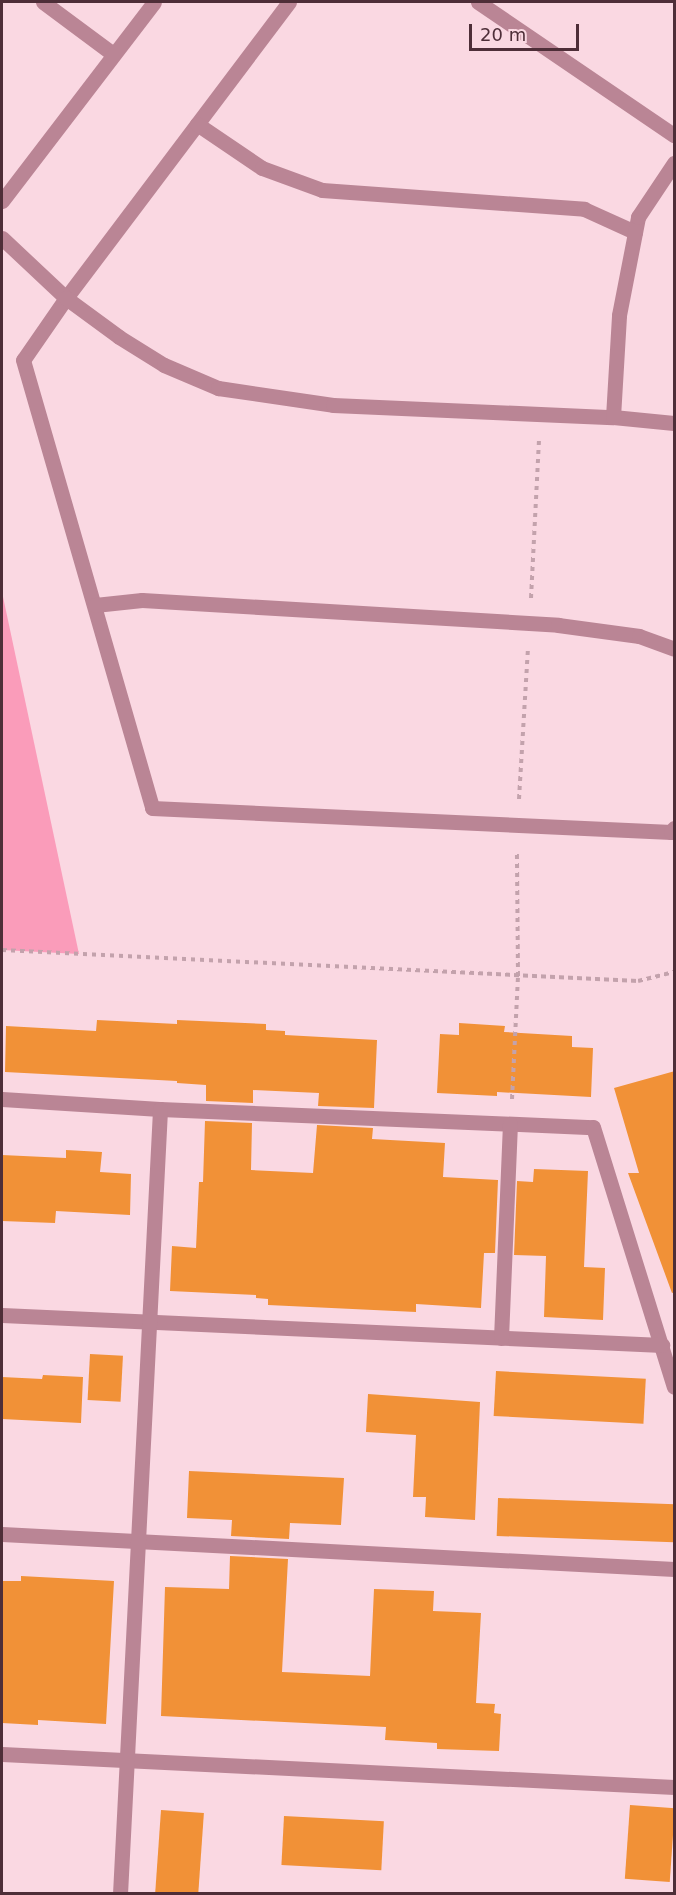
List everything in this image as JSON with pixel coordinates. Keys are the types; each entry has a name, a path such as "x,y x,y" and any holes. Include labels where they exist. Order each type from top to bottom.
{"street":[{"path":"43,2 113,54"},
{"path":"2,201 154,2"},
{"path":"289,2 66,298 23,360 152,808 671,832 675,828"},
{"path":"478,2 675,135"},
{"path":"197,124 262,168 322,190 584,209 635,232"},
{"path":"613,417 619,315 638,218 675,163"},
{"path":"2,238 66,298 119,337 164,365 218,388 333,405 541,413 675,423"},
{"path":"95,605 142,600 530,623 639,636 675,649"},
{"path":"2,1099 160,1109 593,1127 675,1387"},
{"path":"120,1893 136,1541 160,1109"},
{"path":"501,1338 510,1124"},
{"path":"2,1315 662,1345"},
{"path":"2,1534 675,1569"},
{"path":"2,1754 675,1787"}],"path":[{"path":"510,1124 518,976 517,825 541,413"},
{"path":"2,950 638,981 672,973 675,981"}],"shaded area":[{"path":"2,592 79,954 2,950"}],"building":[{"path":"97,1020 177,1024 177,1020 266,1024 266,1030 285,1031 285,1035 377,1040 374,1108 318,1106 319,1093 253,1090 253,1103 206,1101 206,1085 177,1083 177,1081 5,1072 6,1026 96,1031"},
{"path":"459,1023 505,1026 504,1032 572,1036 572,1047 593,1048 591,1097 497,1092 497,1096 437,1093 440,1034 459,1035"},
{"path":"675,1071 675,1292 672,1293 628,1173 639,1173 614,1088"},
{"path":"205,1121 252,1123 251,1170 313,1173 317,1125 373,1128 372,1139 445,1143 443,1177 498,1180 495,1253 484,1253 481,1308 416,1304 416,1312 268,1305 268,1299 256,1298 256,1295 170,1291 172,1246 196,1248 199,1182 203,1182"},
{"path":"66,1150 102,1152 100,1172 131,1174 130,1215 56,1211 55,1223 2,1221 2,1155 66,1158"},
{"path":"534,1169 588,1171 584,1267 605,1268 603,1320 544,1317 546,1256 514,1255 517,1181 533,1182"},
{"path":"90,1354 123,1356 121,1402 88,1400"},
{"path":"496,1371 646,1379 643,1424 494,1416"},
{"path":"43,1375 83,1377 81,1423 2,1419 2,1377 42,1379"},
{"path":"368,1394 480,1402 475,1520 425,1517 426,1497 413,1497 416,1435 366,1432"},
{"path":"189,1471 344,1478 341,1525 290,1523 289,1539 231,1536 232,1520 187,1518"},
{"path":"498,1498 674,1504 674,1542 497,1536"},
{"path":"230,1556 288,1559 282,1672 370,1676 374,1589 434,1591 433,1611 481,1613 476,1703 495,1704 494,1713 501,1714 499,1751 437,1749 437,1743 385,1740 386,1727 161,1716 165,1587 229,1589"},
{"path":"21,1576 114,1581 106,1724 38,1720 38,1725 2,1723 2,1581 21,1581"},
{"path":"630,1805 674,1808 670,1882 625,1879"},
{"path":"161,1810 204,1813 198,1894 155,1893"},
{"path":"284,1816 384,1821 381,1870 281,1865"}]}
